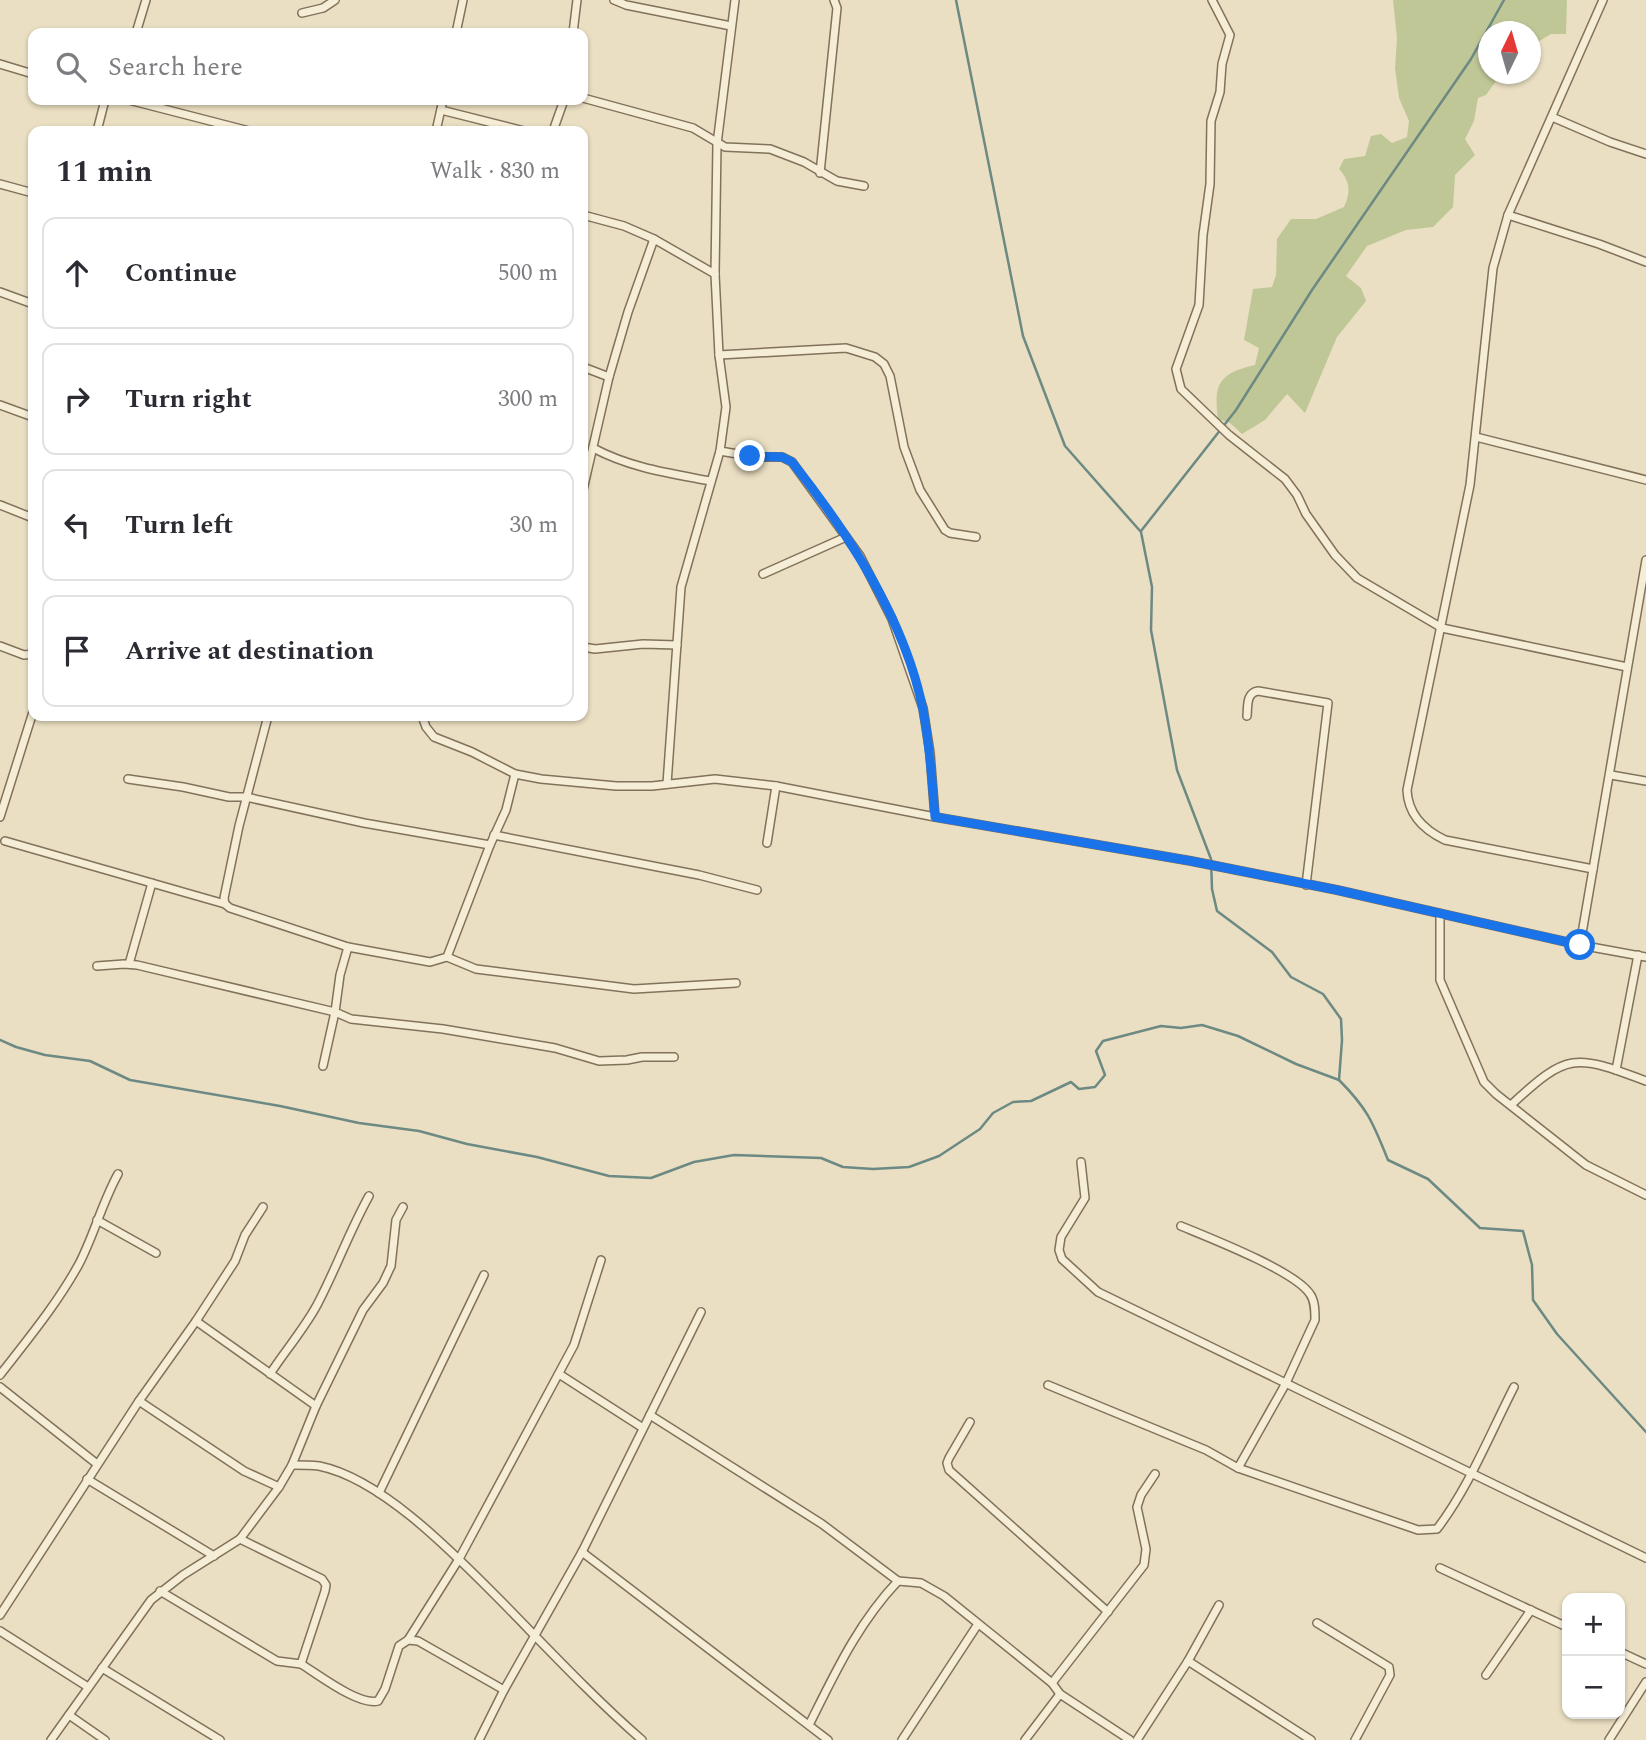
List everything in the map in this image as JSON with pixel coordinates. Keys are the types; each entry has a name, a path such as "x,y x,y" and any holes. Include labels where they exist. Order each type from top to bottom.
{"street":[{"path":"138,28 146,0"},
{"path":"302,13 323,8 335,0"},
{"path":"457,28 463,0"},
{"path":"574,28 577,0"},
{"path":"614,0 626,5 731,26"},
{"path":"667,784 681,587 720,451 726,407 719,355 715,274 718,144 735,0"},
{"path":"820,173 837,8 834,0"},
{"path":"1212,0 1230,35 1230,41 1223,59 1220,93 1211,121 1210,184 1203,235 1199,305 1197,316 1178,359 1177,380 1181,389 1229,435 1292,486 1306,514 1335,555 1357,579 1442,628 1627,667"},
{"path":"1593,869 1445,840 1429,832 1415,816 1408,804 1407,790 1470,485 1493,268 1508,215 1603,0"},
{"path":"0,64 28,72"},
{"path":"588,99 693,128 718,144 731,148 771,149 804,162 837,181 864,186"},
{"path":"98,126 104,105"},
{"path":"148,105 230,126"},
{"path":"437,126 442,105"},
{"path":"555,126 562,105"},
{"path":"441,110 504,126"},
{"path":"1552,117 1646,154"},
{"path":"0,184 28,192"},
{"path":"1508,215 1646,262"},
{"path":"588,216 624,226 654,239 715,274"},
{"path":"588,469 609,377 654,239"},
{"path":"0,292 28,301"},
{"path":"719,355 846,348 876,357 884,364 890,376 904,447 920,490 944,530 976,537"},
{"path":"588,369 609,377"},
{"path":"0,405 28,414"},
{"path":"1476,437 1646,480"},
{"path":"593,448 617,461 638,467 710,481"},
{"path":"720,451 755,457 782,457 792,462 860,556 892,620 923,708 935,817"},
{"path":"0,505 28,516"},
{"path":"763,574 846,537"},
{"path":"1580,945 1646,560"},
{"path":"588,648 677,645"},
{"path":"0,646 28,655"},
{"path":"1247,716 1249,696 1252,692 1302,697 1328,703 1306,885"},
{"path":"0,817 30,721"},
{"path":"225,904 226,886 246,797 267,721"},
{"path":"423,721 434,737 472,751 515,774 616,786 715,779 776,786 935,817 1191,861 1642,956 1616,1070"},
{"path":"5,841 225,904 230,908 348,947 430,962 447,957 506,810 515,774"},
{"path":"1611,775 1646,780"},
{"path":"128,779 229,797 246,797 364,823 490,845"},
{"path":"767,843 776,786"},
{"path":"494,835 699,875 757,890"},
{"path":"129,964 152,883"},
{"path":"1440,914 1440,980 1484,1082 1586,1165 1646,1195"},
{"path":"323,1066 348,947"},
{"path":"447,957 476,970 634,989 736,983"},
{"path":"97,966 129,964 335,1012 351,1020 443,1029 555,1048 599,1061 651,1056 674,1058"},
{"path":"1511,1105 1539,1079 1565,1064 1586,1062 1646,1081"},
{"path":"1081,1162 1085,1198 1061,1237 1059,1250 1062,1259 1098,1292 1646,1558"},
{"path":"0,1375 62,1293 79,1262 106,1194 118,1174"},
{"path":"270,1374 315,1308 369,1196"},
{"path":"0,1615 97,1464 235,1261 245,1236 263,1206"},
{"path":"51,1740 151,1600 160,1591 240,1539 279,1487 292,1465 316,1406 363,1310 383,1283 391,1266 396,1220 403,1207"},
{"path":"97,1220 156,1253"},
{"path":"1181,1226 1265,1263 1303,1286 1311,1296 1315,1310 1315,1320 1286,1383 1238,1468"},
{"path":"160,1591 277,1661 301,1664 356,1697 370,1703 378,1701 385,1689 399,1646 408,1640 459,1559 574,1345 601,1260"},
{"path":"379,1493 484,1275"},
{"path":"479,1740 582,1552 701,1312"},
{"path":"196,1321 316,1406"},
{"path":"559,1374 643,1428"},
{"path":"1048,1385 1206,1450 1238,1468 1418,1530 1437,1529 1446,1517 1514,1387"},
{"path":"0,1387 97,1464"},
{"path":"139,1401 244,1471 279,1487"},
{"path":"650,1415 822,1524 898,1581 921,1583 944,1596 1052,1684 1060,1694 1130,1740"},
{"path":"970,1422 949,1458 949,1470 1108,1612"},
{"path":"292,1465 318,1466 331,1470 379,1493 444,1543 586,1688 642,1740"},
{"path":"1052,1684 1143,1565 1146,1549 1137,1507 1141,1495 1155,1475"},
{"path":"88,1479 214,1556"},
{"path":"240,1539 322,1579 326,1585 301,1664"},
{"path":"582,1552 828,1740"},
{"path":"1440,1568 1562,1625"},
{"path":"808,1725 841,1661 875,1605 898,1581"},
{"path":"1137,1740 1188,1661 1219,1605"},
{"path":"1486,1675 1531,1610"},
{"path":"1317,1623 1389,1667 1390,1675 1355,1740"},
{"path":"902,1740 978,1624"},
{"path":"0,1631 88,1687"},
{"path":"408,1640 418,1641 504,1690"},
{"path":"1625,1654 1646,1664"},
{"path":"1188,1661 1311,1740"},
{"path":"103,1668 220,1740"},
{"path":"1609,1740 1646,1682"},
{"path":"1025,1740 1060,1694"},
{"path":"69,1714 105,1740"}],"green space":[{"path":"1393,0 1567,0 1566,34 1551,34 1541,40 1541,21 1478,21 1478,84 1494,84 1486,95 1478,98 1474,121 1465,139 1475,155 1455,175 1453,207 1433,227 1406,230 1367,246 1346,276 1361,288 1366,301 1337,337 1305,413 1287,394 1265,420 1242,434 1230,423 1218,419 1218,388 1227,376 1255,365 1259,348 1244,340 1253,289 1272,287 1276,275 1277,239 1291,219 1316,219 1344,207 1348,187 1339,169 1344,159 1365,156 1371,136 1381,134 1392,143 1407,137 1409,121 1399,98 1395,68 1397,38"}],"waterway":[{"path":"956,0 1023,336 1065,446 1141,532 1152,587 1151,630 1177,770 1211,859 1212,889 1217,911 1272,952 1291,977 1323,994 1341,1019 1339,1080 1369,1117 1388,1160 1428,1179 1480,1228 1523,1231 1532,1265 1533,1300 1557,1334 1646,1432"},
{"path":"1141,531 1236,410 1312,290 1471,59 1504,0"},
{"path":"0,1040 45,1055 90,1061 130,1080 280,1106 359,1123 419,1131 609,1176 651,1178 694,1162 734,1155 821,1158 843,1167 909,1167 939,1156 980,1129 993,1113 1013,1102 1031,1101 1071,1082 1079,1089 1095,1087 1105,1075 1096,1051 1103,1041 1161,1026 1181,1028 1202,1025 1238,1036 1296,1064 1339,1080"}],"route":[{"path":"750,456 782,457 792,462 860,556 892,620 923,708 935,817 1191,861 1337,890 1580,945"}]}
